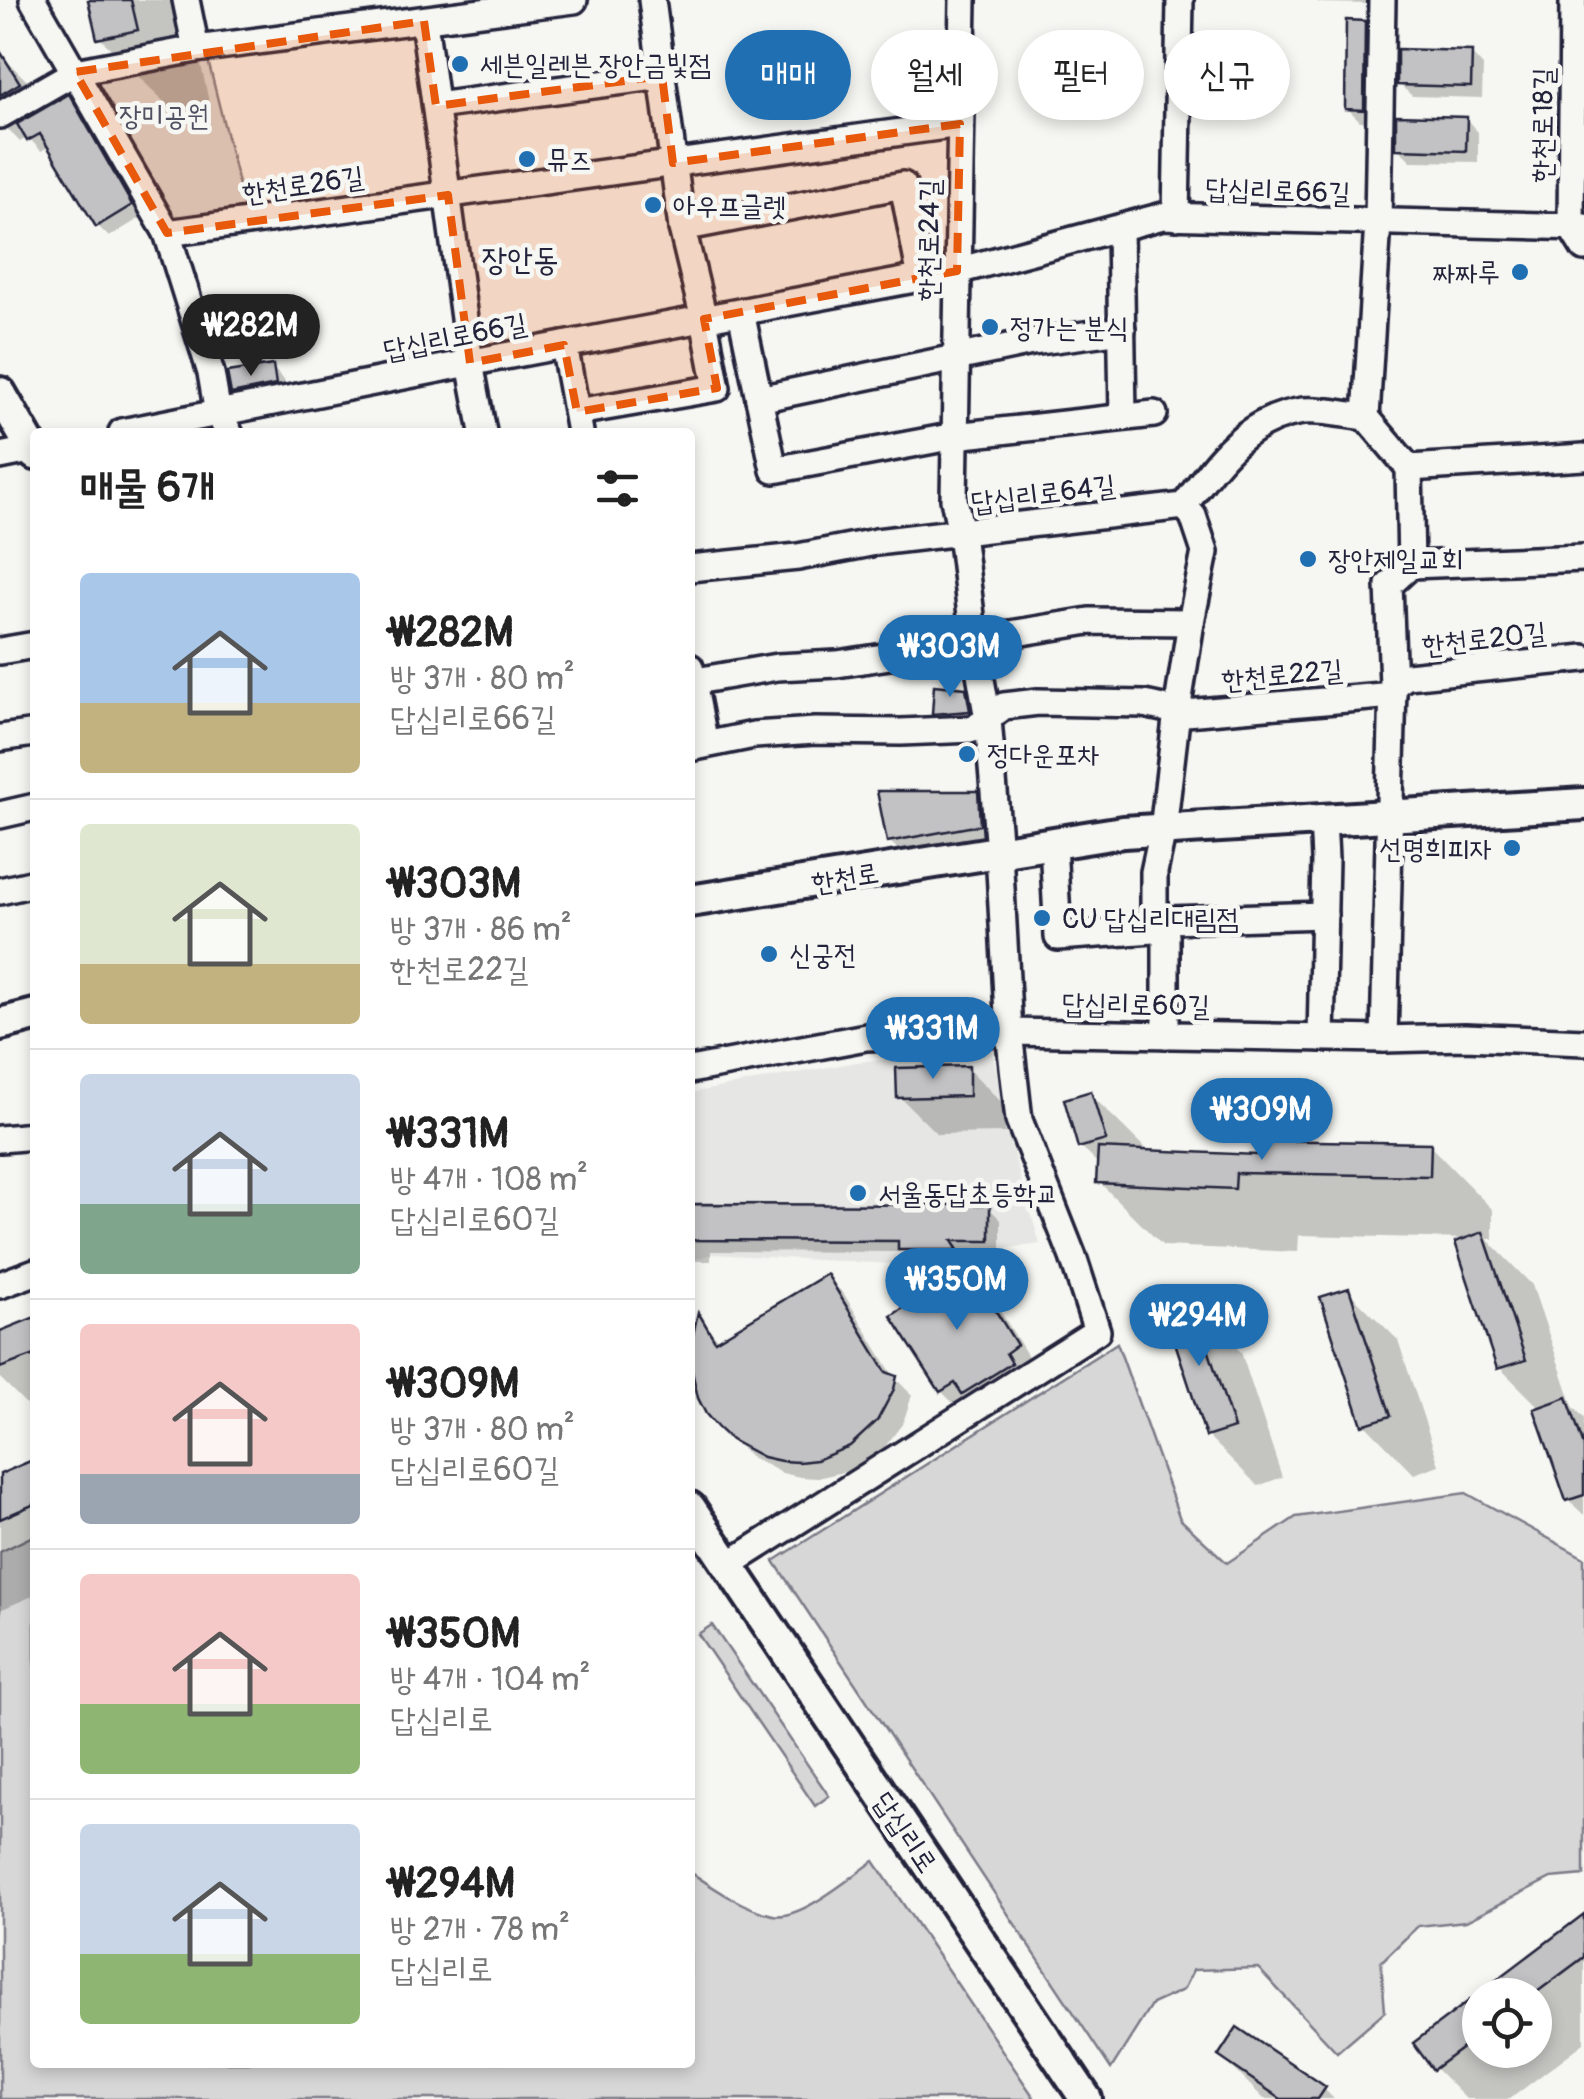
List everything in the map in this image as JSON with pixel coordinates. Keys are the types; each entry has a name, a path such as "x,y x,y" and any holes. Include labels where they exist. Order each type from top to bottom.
{"main road":[{"path":"0,393 30,444"},
{"name":"한천로","path":"695,900 1123,832 1584,804"},
{"path":"0,1024 30,1017"},
{"name":"답십리로","path":"695,1516 1086,2099"}],"street":[{"path":"34,0 166,233 224,424"},
{"path":"186,0 196,49"},
{"path":"0,115 74,72 196,49 574,0"},
{"name":"답십리로66길","path":"564,345 578,422 717,388 682,228 652,0"},
{"name":"한천로24길","path":"963,0 954,499 988,719 999,852"},
{"name":"답십리로66길","path":"1176,217 1180,0"},
{"name":"답십리로66길","path":"1366,417 1378,222 1382,0"},
{"name":"한천로18길","path":"1573,0 1580,234"},
{"path":"424,21 470,363 483,428"},
{"path":"436,106 662,76"},
{"path":"674,162 960,124"},
{"name":"한천로26길","path":"166,233 674,162"},
{"path":"682,228 903,185 921,278"},
{"name":"답십리로66길","path":"173,428 224,424 470,363 957,272 1164,216 1378,222 1580,234"},
{"path":"1120,228 1122,417"},
{"path":"741,312 774,470 955,436 1154,414"},
{"path":"760,399 1032,342 1122,330"},
{"path":"1184,506 1218,460 1260,424 1305,411 1366,417 1409,468 1411,566 1584,558"},
{"path":"0,456 30,452"},
{"path":"1409,468 1584,456"},
{"name":"답십리로64길","path":"695,568 798,558 876,542 1184,506"},
{"name":"한천로22길","path":"1163,830 1190,622 1205,552 1193,516 1184,506"},
{"name":"한천로20길","path":"1389,816 1393,690 1388,585 1411,566"},
{"path":"695,677 837,664 1089,621 1190,622"},
{"path":"0,651 30,646"},
{"name":"한천로20길","path":"1393,690 1407,676 1584,658"},
{"name":"한천로22길","path":"698,746 815,731 974,729 1004,706 1038,702 1144,704 1186,713 1393,690"},
{"path":"695,716 698,746"},
{"path":"0,738 30,735"},
{"path":"0,815 30,808"},
{"path":"1384,1039 1389,816"},
{"path":"1321,1038 1323,820"},
{"path":"1163,830 1154,872 1154,917 1166,935 1166,1035"},
{"path":"1053,844 1058,937 1153,930 1169,920 1324,915"},
{"path":"728,1565 1097,1331 1020,1120 1010,1032 999,852"},
{"path":"0,891 30,884"},
{"name":"답십리로60길","path":"695,1069 866,1037 1010,1032 1584,1042"},
{"path":"0,1139 30,1136"},
{"path":"0,1284 30,1274"}],"highlighted area":[{"path":"424,21 436,106 662,76 673,163 960,124 957,271 704,319 717,388 577,412 564,345 470,363 448,195 167,233 75,72"}],"shaded area":[{"name":"서울동답초등학교","path":"992,1050 1010,1142 1040,1244 890,1264 711,1254 695,1259 695,1092 856,1062"}],"green space":[{"name":"장미공원","path":"205,48 248,222 167,233 75,72"},
{"path":"1117,1343 1180,1519 1227,1563 1296,1517 1466,1493 1584,1558 1584,1875 1551,1878 1466,1921 1418,1926 1381,1962 1385,2011 1337,2052 1258,1968 1193,1970 1183,1990 1152,2004 1111,2069 774,1561"},
{"path":"30,1537 30,2068 695,2068 695,1875 751,1908 784,1915 811,1905 874,1861 1035,2099 0,2099 0,1552"},
{"path":"712,1625 829,1796 815,1806 698,1634"}],"building":[{"path":"88,0 131,0 138,30 97,39"},
{"path":"1346,20 1365,21 1364,110 1345,109"},
{"path":"1397,49 1472,51 1471,87 1397,85"},
{"path":"0,51 20,83 0,95"},
{"path":"69,94 132,205 96,227 40,134 27,141 17,124"},
{"path":"1396,115 1467,117 1466,151 1396,149"},
{"path":"273,365 276,385 231,394 227,372"},
{"path":"934,685 966,688 970,711 932,714"},
{"path":"877,791 978,791 980,825 887,842"},
{"path":"969,1066 969,1096 897,1098 896,1068"},
{"path":"1091,1091 1106,1140 1078,1148 1064,1099"},
{"path":"1257,1140 1431,1143 1430,1176 1236,1173 1235,1189 1096,1183 1098,1148 1257,1155"},
{"path":"695,1204 990,1205 990,1241 952,1241 958,1250 898,1250 898,1241 695,1240"},
{"path":"1483,1232 1526,1360 1497,1369 1455,1242"},
{"path":"968,1266 1017,1345 1006,1353 1012,1363 962,1394 955,1383 940,1392 891,1316"},
{"path":"827,1274 886,1372 897,1376 877,1421 850,1446 817,1460 781,1461 763,1457 731,1440 706,1414 695,1384 698,1312 715,1341"},
{"path":"1349,1288 1391,1416 1362,1425 1320,1297"},
{"path":"1192,1300 1234,1428 1206,1437 1164,1309"},
{"path":"30,1319 30,1357 0,1368 0,1331"},
{"path":"1567,1397 1584,1446 1584,1495 1566,1501 1534,1409"},
{"path":"30,1461 30,1506 0,1519 0,1474"},
{"path":"1584,1914 1584,1957 1552,1981 1499,1978"},
{"path":"1462,2006 1462,2048 1433,2070 1413,2043"},
{"path":"1237,2027 1326,2087 1318,2099 1281,2099 1218,2056"}],"place":[{"name":"세븐일레븐 장안금빛점","path":"460,64"},
{"name":"뮤즈","path":"527,159"},
{"name":"아우프글렛","path":"653,205"},
{"name":"짜짜루","path":"1520,272"},
{"name":"정가는 분식","path":"990,327"},
{"name":"장안제일교회","path":"1308,559"},
{"name":"정다운포차","path":"967,754"},
{"name":"선명희피자","path":"1512,848"},
{"name":"CU 답십리대림점","path":"1042,918"},
{"name":"신궁전","path":"769,954"},
{"name":"서울동답초등학교","path":"858,1193"}],"district":[{"name":"장안동","path":"520,259"}]}
